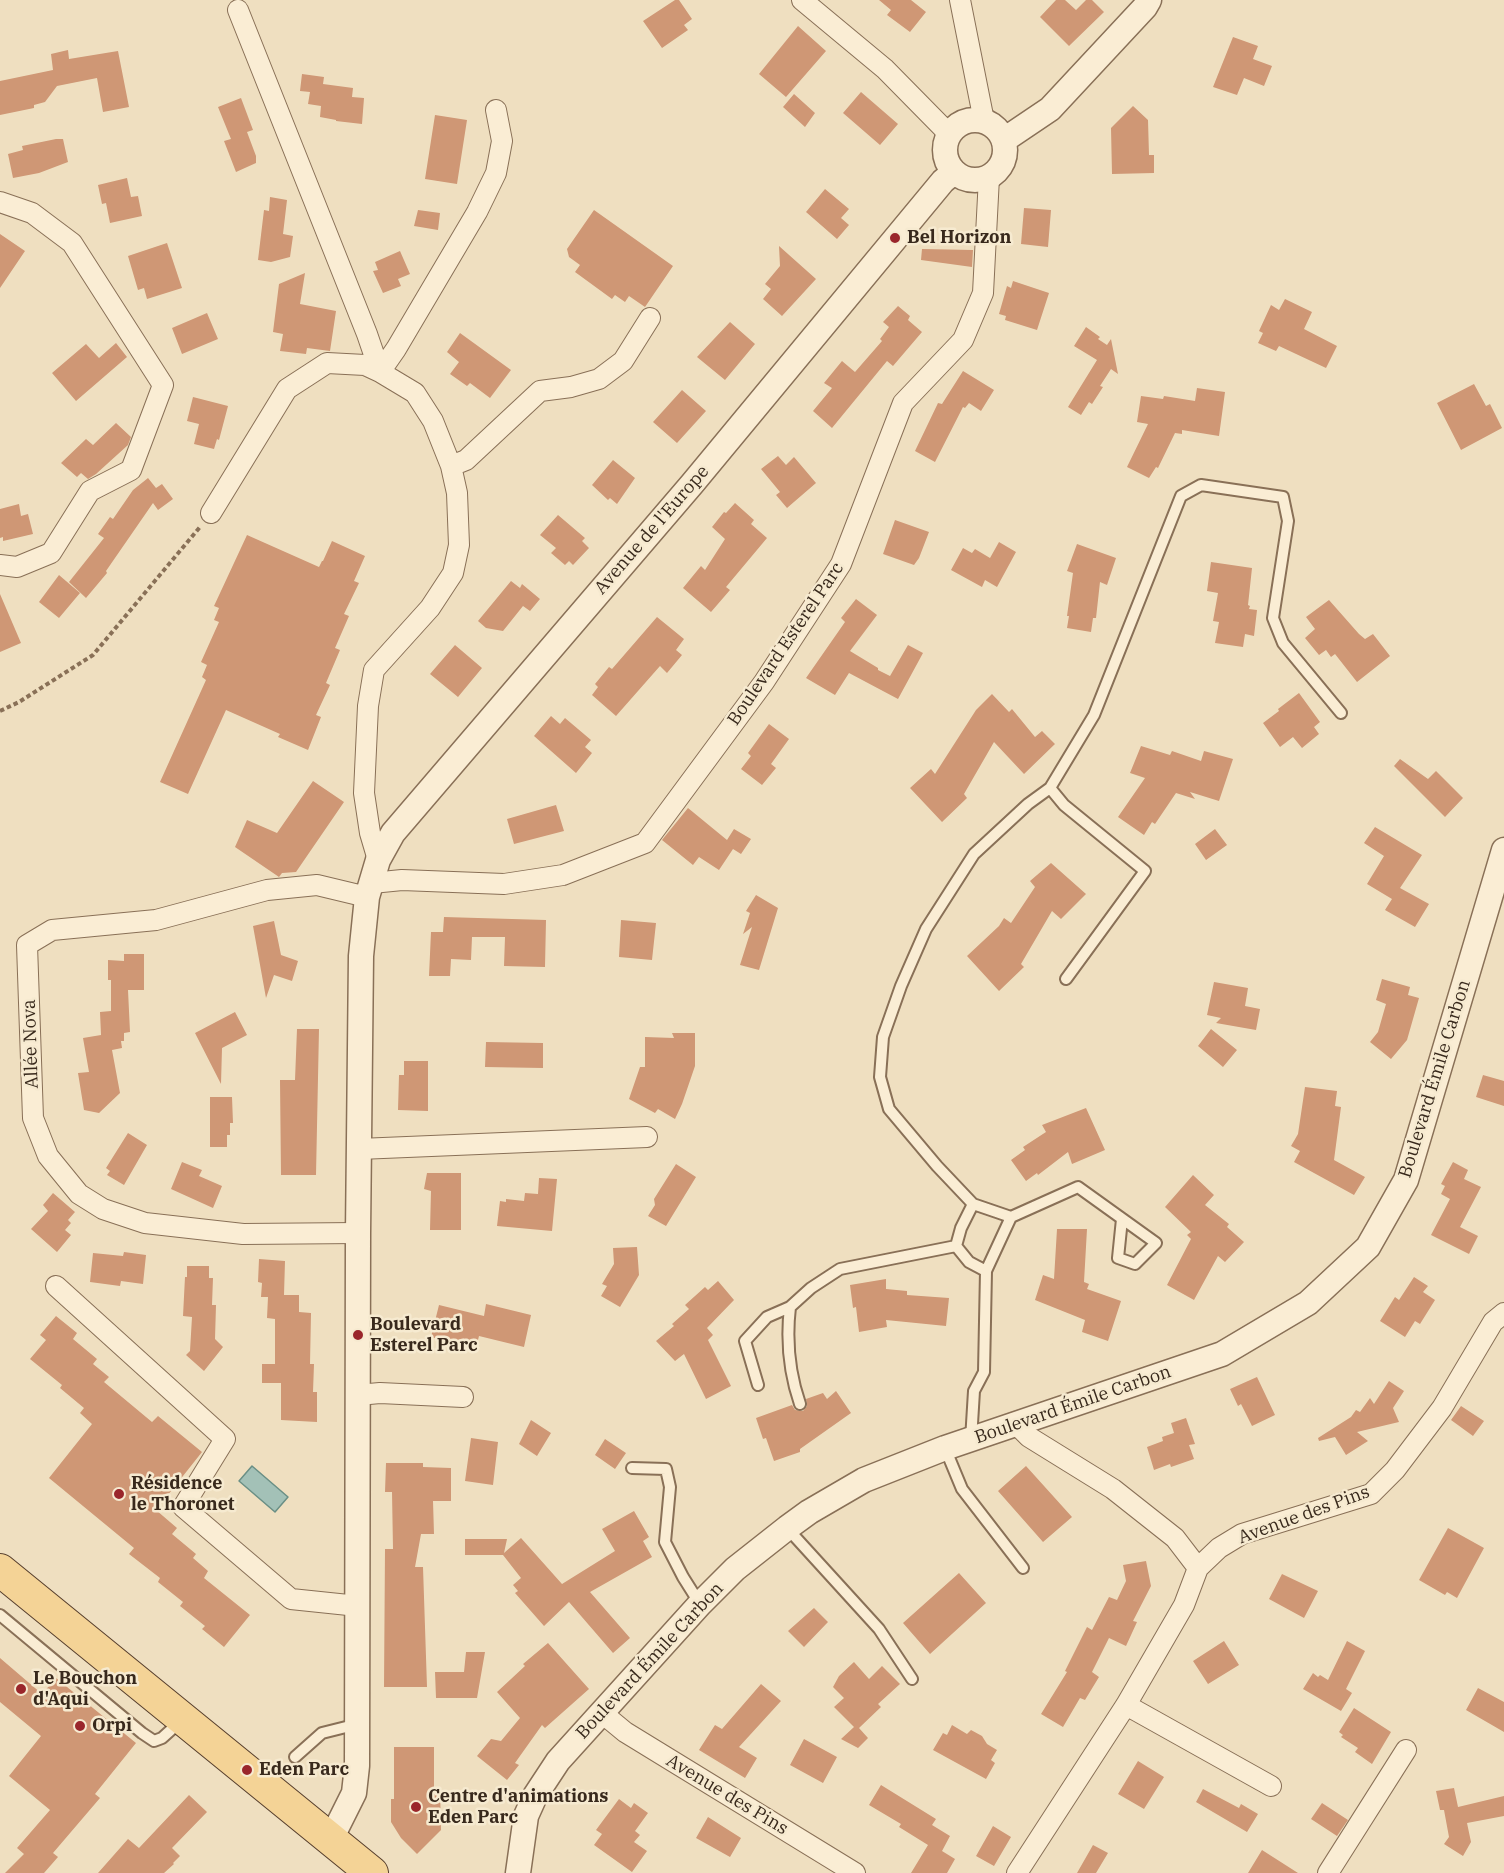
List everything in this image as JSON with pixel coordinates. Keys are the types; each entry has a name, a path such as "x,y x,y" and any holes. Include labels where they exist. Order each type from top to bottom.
{"main road":[{"path":"0,1570 372,1873"}],"street":[{"path":"802,0 885,69 949,134"},
{"path":"960,0 984,121"},
{"path":"1004,140 1050,109 1149,0"},
{"path":"238,10 368,334 380,372"},
{"path":"380,372 477,212 496,173 502,141 496,110"},
{"path":"974,119 984,121 992,125 1004,140 1005,157 1001,165 989,177 970,180 954,172 948,164 945,144 955,126 974,119"},
{"name":"Avenue de l'Europe","path":"370,890 378,860 393,834 692,484 943,182 954,172"},
{"name":"Boulevard Esterel Parc","path":"370,890 402,880 504,884 563,875 645,843 764,682 842,564 903,403 963,340 983,293 989,177"},
{"path":"0,202 32,213 72,243 163,384 131,470 90,492 51,553 17,567 0,565"},
{"path":"451,466 466,460 540,391 571,387 599,379 623,361 650,318"},
{"path":"211,513 287,389 327,363 365,365 380,372 415,393 433,422 451,466 457,493 459,545 453,573 430,608 374,670 368,706 364,794 370,833 378,860"},
{"name":"Boulevard Émile Carbon","path":"518,1873 526,1816 535,1796 558,1761 700,1604 735,1569 787,1528 864,1480 945,1448 1222,1354 1308,1303 1368,1247 1406,1180 1504,850"},
{"name":"Allée Nova","path":"358,1233 243,1234 145,1223 103,1209 79,1194 48,1156 33,1118 27,945 52,930 156,920 267,890 317,885 370,890"},
{"path":"331,1839 354,1793 357,1766 361,956 370,890"},
{"path":"359,1149 647,1137"},
{"path":"56,1286 225,1439 183,1507 291,1599 358,1606"},
{"name":"Avenue des Pins","path":"1017,1873 1126,1705 1184,1605 1198,1568 1219,1548 1242,1534 1371,1494 1395,1470 1442,1408 1493,1322 1504,1313"},
{"path":"358,1395 380,1393 463,1397"},
{"path":"1017,1425 1029,1437 1122,1496 1175,1538 1198,1568"},
{"path":"1126,1705 1271,1786"},
{"name":"Avenue des Pins","path":"602,1713 625,1732 855,1873"},
{"path":"1328,1873 1406,1750"}],"lane":[{"path":"1011,1217 973,1204 889,1109 880,1077 883,1037 901,986 926,928 974,854 1028,804 1050,788 1094,714 1181,496 1201,484 1283,497 1288,521 1273,618 1283,642 1341,713"},
{"path":"1050,788 1064,805 1144,871 1066,979"},
{"path":"971,1440 974,1391 984,1372 986,1271 1011,1217 1078,1187 1122,1219"},
{"path":"956,1246 961,1228 973,1204"},
{"path":"956,1246 969,1262 986,1271"},
{"path":"758,1384 745,1341 767,1317 790,1307 811,1288 840,1269 956,1246"},
{"path":"790,1307 788,1326 791,1377 800,1404"},
{"path":"945,1448 962,1489 1023,1568"},
{"path":"632,1468 666,1469 670,1487 665,1542 682,1577 700,1604"},
{"path":"787,1528 879,1629 912,1679"},
{"path":"0,1615 154,1741 162,1738 183,1719"},
{"path":"295,1757 322,1732 358,1724"}],"path":[{"path":"0,711 19,702 93,655 211,513"}],"water":[{"path":"252,1466 288,1497 275,1512 239,1481"}],"building":[{"path":"675,0 679,0 692,19 684,25 688,30 662,48 643,21"},
{"path":"879,0 911,0 926,12 910,32 887,15 891,10"},
{"path":"1056,0 1065,0 1076,10 1086,0 1092,0 1104,12 1069,46 1040,17"},
{"path":"798,26 826,51 786,97 759,74"},
{"path":"1233,37 1258,46 1253,59 1272,66 1264,86 1244,78 1237,95 1213,87"},
{"path":"68,50 69,59 118,51 129,107 103,112 97,78 57,86 45,102 34,105 34,108 0,115 0,81 53,70 51,54"},
{"path":"302,74 324,77 323,84 353,88 352,97 364,98 362,124 320,117 321,106 308,104 310,92 300,91"},
{"path":"861,92 898,124 880,145 843,113"},
{"path":"794,94 815,113 805,127 783,107"},
{"path":"241,98 253,130 247,132 256,156 256,163 236,172 224,141 231,139 218,107"},
{"path":"1133,106 1148,120 1149,155 1154,155 1154,173 1112,174 1111,128"},
{"path":"435,115 467,120 457,184 425,179"},
{"path":"63,139 68,162 39,173 13,178 8,154 23,150 22,146"},
{"path":"127,178 131,197 138,196 142,216 110,223 106,203 102,204 98,185"},
{"path":"825,189 849,209 841,218 849,225 837,239 806,212"},
{"path":"270,197 287,200 283,234 293,236 290,257 271,262 258,260 264,210 269,211"},
{"path":"1024,208 1051,210 1048,247 1021,244"},
{"path":"418,210 440,213 438,230 414,226"},
{"path":"594,210 673,266 645,307 629,296 625,302 615,295 612,299 575,272 580,265 569,257 567,249"},
{"path":"0,234 25,251 0,288"},
{"path":"167,243 182,288 147,299 144,288 138,290 128,256"},
{"path":"779,246 816,279 782,316 763,299 771,289 765,284 780,266"},
{"path":"922,249 973,250 972,267 921,260"},
{"path":"400,251 410,274 398,279 401,286 383,293 373,271 378,270 375,262"},
{"path":"305,273 300,304 336,311 330,351 307,348 306,354 280,351 283,334 273,332 279,284"},
{"path":"1013,281 1049,293 1037,330 1005,320 1006,316 999,314 1007,286 1011,288"},
{"path":"1285,299 1312,312 1304,329 1337,346 1326,368 1279,346 1276,351 1258,343 1263,333 1259,331 1271,305 1279,310"},
{"path":"898,306 910,316 908,320 922,332 893,366 887,361 832,428 813,411 832,388 824,383 842,361 855,372 882,341 880,339 889,327 883,322"},
{"path":"207,313 218,339 182,354 172,328"},
{"path":"730,322 755,344 725,380 697,357"},
{"path":"1086,327 1107,345 1111,339 1118,374 1111,369 1092,404 1089,402 1081,415 1068,407 1097,360 1074,346"},
{"path":"460,333 511,370 490,398 470,383 467,386 450,374 459,362 447,352"},
{"path":"116,343 127,357 76,401 52,373 86,344 99,358"},
{"path":"963,371 994,390 981,411 969,403 965,408 963,407 935,462 915,451 938,403 942,404"},
{"path":"1474,384 1486,406 1490,404 1502,428 1461,450 1437,403"},
{"path":"1197,388 1225,392 1219,436 1182,430 1182,434 1175,433 1158,468 1156,467 1149,478 1127,467 1148,424 1137,422 1141,396 1163,399 1164,396 1195,401"},
{"path":"682,390 706,411 677,443 653,422"},
{"path":"193,397 228,406 219,440 217,439 214,449 194,444 199,424 187,421"},
{"path":"116,423 131,437 128,445 96,474 88,479 81,473 77,477 61,463 86,439 93,445"},
{"path":"778,456 786,465 794,457 816,483 787,508 776,495 780,492 761,469"},
{"path":"613,460 635,478 617,504 610,498 608,500 592,485"},
{"path":"148,478 156,488 162,484 173,499 158,510 153,503 106,571 107,573 86,598 69,582 104,538 98,534 110,517 113,519 133,490"},
{"path":"735,503 754,520 751,524 767,538 726,587 730,590 711,612 683,588 701,566 705,570 725,539 712,527"},
{"path":"19,504 21,516 28,514 33,534 3,541 3,537 0,538 0,509"},
{"path":"558,515 585,538 582,541 589,548 573,565 569,561 565,565 551,553 556,548 540,535"},
{"path":"895,520 929,532 914,565 883,554"},
{"path":"247,535 319,567 332,541 365,556 354,581 359,583 344,614 349,616 335,648 340,650 326,683 330,685 316,715 321,717 308,750 278,737 280,734 226,710 188,794 160,782 206,680 202,677 207,665 201,662 219,622 214,620 219,608 214,606"},
{"path":"999,542 1016,552 997,587 985,580 982,587 951,570 963,548 972,553 975,549 990,558"},
{"path":"1077,544 1116,558 1107,585 1100,582 1096,618 1093,618 1091,632 1067,628 1073,573 1067,571"},
{"path":"1211,562 1252,568 1248,605 1249,609 1257,610 1254,636 1245,634 1243,647 1215,643 1219,622 1213,621 1218,593 1207,591"},
{"path":"59,575 80,593 59,618 39,602"},
{"path":"511,581 520,588 522,584 540,599 530,611 523,606 503,631 486,628 478,621"},
{"path":"0,594 21,643 0,652"},
{"path":"856,599 877,615 850,651 890,676 908,645 923,653 898,699 849,673 835,695 806,678 845,622 841,618"},
{"path":"1329,600 1359,634 1365,639 1373,634 1390,656 1357,682 1335,654 1331,657 1326,650 1319,655 1305,638 1315,629 1306,617"},
{"path":"657,617 684,639 676,650 682,655 667,673 660,666 616,716 592,695 598,687 595,684 609,667 612,669"},
{"path":"455,645 482,668 458,697 430,674"},
{"path":"1299,693 1320,722 1314,727 1319,734 1302,748 1293,737 1280,747 1263,723"},
{"path":"992,694 1009,712 1012,709 1035,737 1042,731 1055,744 1024,774 994,742 964,794 967,798 942,822 910,788 931,769 935,774 976,710"},
{"path":"551,716 560,724 565,718 591,740 585,747 592,753 576,773 534,736"},
{"path":"769,724 789,739 771,764 776,768 762,785 741,769 751,756 748,753"},
{"path":"1141,746 1170,755 1172,751 1201,761 1204,751 1233,759 1219,801 1190,792 1195,799 1176,793 1155,824 1152,822 1144,835 1118,817 1145,778 1130,773"},
{"path":"1400,759 1428,779 1436,771 1463,798 1445,817 1394,766"},
{"path":"313,781 344,802 296,872 282,873 279,877 235,847 247,820 277,833"},
{"path":"556,805 564,831 514,844 507,819"},
{"path":"688,808 727,840 734,829 751,839 741,854 733,849 719,870 699,857 693,865 662,840"},
{"path":"1375,827 1422,855 1400,888 1429,904 1415,927 1385,910 1392,899 1367,884 1384,856 1364,843"},
{"path":"1215,829 1227,845 1206,860 1195,844"},
{"path":"1051,863 1086,894 1061,919 1052,911 1021,964 1024,967 999,991 967,956 999,926 1004,918 1011,923 1035,887 1030,881"},
{"path":"756,895 778,908 759,970 740,965 752,927 743,934 750,913 746,911"},
{"path":"444,917 546,920 545,967 504,966 505,937 472,937 471,960 451,959 450,976 429,976 431,932 443,932"},
{"path":"621,920 656,923 652,960 619,957"},
{"path":"274,921 281,955 298,961 292,981 274,975 266,998 253,926"},
{"path":"124,954 144,954 144,990 128,990 130,1032 124,1033 124,1041 121,1041 122,1048 112,1050 120,1093 99,1113 84,1110 78,1073 89,1072 83,1038 101,1035 100,1012 111,1011 111,980 108,980 108,960 124,961"},
{"path":"1382,979 1410,987 1408,995 1419,998 1407,1040 1391,1059 1370,1042 1378,1032 1386,1004 1376,1000"},
{"path":"1214,982 1248,988 1245,1006 1260,1009 1256,1030 1216,1023 1221,1018 1207,1015"},
{"path":"235,1012 247,1035 222,1048 221,1084 195,1033"},
{"path":"297,1029 319,1029 316,1175 281,1175 280,1080 295,1080"},
{"path":"1211,1029 1237,1050 1223,1067 1198,1046"},
{"path":"672,1033 695,1033 695,1066 675,1119 658,1109 655,1113 629,1099 640,1067 645,1067 645,1037 674,1038"},
{"path":"486,1042 543,1043 543,1068 485,1067"},
{"path":"404,1061 428,1061 428,1111 398,1110 399,1075 404,1075"},
{"path":"1483,1075 1504,1081 1504,1106 1476,1097"},
{"path":"1305,1087 1337,1091 1335,1106 1341,1107 1334,1160 1365,1177 1354,1195 1294,1162 1300,1151 1291,1146 1298,1134"},
{"path":"210,1097 232,1097 233,1123 230,1123 230,1135 227,1135 227,1147 210,1147"},
{"path":"1086,1108 1105,1150 1072,1164 1068,1152 1038,1175 1037,1173 1026,1181 1011,1160 1025,1150 1023,1147 1046,1132 1042,1125"},
{"path":"128,1133 147,1145 124,1185 107,1175 110,1171 106,1168"},
{"path":"182,1162 202,1170 199,1176 222,1186 213,1208 171,1189"},
{"path":"1453,1162 1468,1170 1464,1179 1481,1187 1460,1227 1478,1236 1469,1254 1431,1235 1450,1199 1441,1194 1445,1186 1441,1184"},
{"path":"676,1164 696,1177 666,1226 648,1216 655,1205 654,1199"},
{"path":"427,1173 461,1173 461,1230 430,1230 431,1191 424,1189"},
{"path":"1193,1175 1214,1195 1205,1205 1229,1224 1227,1227 1244,1242 1225,1262 1218,1256 1194,1300 1167,1285 1191,1239 1187,1235 1191,1232 1165,1207"},
{"path":"539,1178 557,1179 552,1231 497,1226 500,1201 506,1202 506,1199 524,1201 525,1193 538,1194"},
{"path":"53,1193 75,1212 68,1220 71,1223 65,1230 71,1235 57,1252 31,1229 48,1211 43,1205"},
{"path":"1057,1229 1087,1229 1084,1282 1089,1284 1087,1289 1121,1301 1108,1341 1082,1332 1085,1320 1035,1300 1043,1275 1054,1279"},
{"path":"637,1247 639,1275 620,1307 601,1296 607,1286 602,1284 614,1264 613,1248"},
{"path":"124,1252 146,1255 143,1284 121,1281 120,1286 90,1282 93,1253 123,1256"},
{"path":"259,1259 285,1261 284,1295 299,1295 299,1312 311,1313 310,1364 314,1364 313,1392 317,1392 317,1422 281,1420 281,1383 262,1383 262,1364 275,1364 275,1319 267,1318 268,1297 261,1297 262,1283 258,1282"},
{"path":"187,1266 209,1266 209,1278 213,1278 212,1305 216,1305 215,1339 223,1347 204,1371 186,1355 190,1351 192,1317 183,1316"},
{"path":"1414,1277 1428,1286 1423,1292 1435,1300 1420,1324 1415,1321 1405,1337 1380,1321 1395,1297 1399,1300"},
{"path":"886,1279 886,1289 907,1291 907,1295 949,1298 946,1326 886,1320 887,1327 859,1332 850,1285"},
{"path":"718,1281 734,1300 707,1328 713,1335 708,1340 731,1386 706,1399 684,1354 675,1361 656,1341 689,1309 685,1305 705,1287 708,1290"},
{"path":"486,1304 531,1315 524,1347 479,1336 476,1348 431,1337 439,1305 484,1316"},
{"name":"Résidence le Thoronet","path":"56,1316 77,1333 73,1339 97,1359 93,1364 109,1377 104,1382 152,1422 158,1416 202,1452 156,1510 177,1528 172,1534 196,1554 193,1558 208,1571 204,1578 250,1615 224,1647 202,1629 205,1626 180,1606 183,1602 158,1582 160,1578 129,1554 134,1548 49,1478 92,1424 80,1413 84,1408 60,1388 62,1385 30,1359 46,1340 40,1335"},
{"path":"1257,1377 1275,1415 1252,1426 1241,1404 1238,1406 1230,1389"},
{"path":"1389,1381 1404,1391 1393,1408 1399,1422 1357,1432 1368,1441 1346,1455 1335,1437 1319,1441 1318,1438 1351,1417 1356,1410 1360,1412 1370,1398 1374,1404"},
{"path":"836,1391 851,1413 800,1449 800,1452 774,1461 756,1418 792,1405 795,1410 803,1411 807,1406 806,1399 823,1393 827,1399"},
{"path":"1461,1406 1484,1421 1473,1436 1451,1420"},
{"path":"1186,1418 1195,1444 1189,1445 1194,1459 1154,1470 1147,1447 1163,1441 1162,1437 1174,1433 1171,1423"},
{"path":"531,1420 551,1433 537,1456 519,1444"},
{"path":"471,1438 498,1442 493,1485 465,1481"},
{"path":"605,1439 626,1453 615,1469 595,1455"},
{"path":"386,1463 423,1463 423,1467 451,1468 451,1501 433,1501 434,1534 421,1534 415,1567 423,1567 427,1687 384,1687 385,1549 393,1549 392,1492 385,1492"},
{"path":"1026,1466 1072,1517 1043,1542 998,1491"},
{"path":"634,1511 649,1537 643,1541 652,1557 590,1592 630,1638 613,1653 569,1602 544,1626 515,1593 518,1591 513,1585 521,1578 503,1555 465,1555 465,1539 507,1539 504,1553 521,1538 562,1584 615,1551 602,1529"},
{"path":"1448,1528 1484,1548 1457,1598 1447,1592 1445,1595 1419,1580"},
{"path":"1146,1561 1151,1586 1133,1621 1137,1622 1126,1646 1109,1638 1092,1672 1099,1677 1085,1700 1080,1698 1063,1727 1041,1714 1067,1672 1065,1671 1087,1627 1092,1630 1109,1597 1117,1600 1126,1581 1123,1565"},
{"path":"959,1573 986,1603 930,1654 903,1623"},
{"path":"1282,1574 1318,1591 1304,1618 1269,1599"},
{"path":"814,1608 828,1622 804,1647 788,1631"},
{"path":"1224,1641 1239,1665 1208,1684 1193,1661"},
{"path":"1347,1641 1365,1651 1346,1689 1352,1693 1341,1711 1303,1689 1313,1673 1328,1680"},
{"path":"548,1643 589,1689 545,1728 542,1725 515,1763 519,1765 507,1780 477,1756 491,1739 501,1741 520,1718 497,1692 525,1666 523,1664"},
{"path":"466,1652 485,1652 477,1698 436,1698 435,1672 464,1672"},
{"path":"0,1658 42,1694 56,1678 136,1743 95,1794 100,1798 53,1853 58,1857 44,1873 5,1873 24,1854 17,1848 50,1810 9,1776 41,1736 0,1702"},
{"path":"854,1662 869,1679 882,1666 900,1684 878,1704 881,1707 859,1728 868,1738 858,1748 841,1739 854,1727 834,1707 844,1698 833,1687 839,1676"},
{"path":"761,1684 781,1701 739,1747 757,1758 745,1778 699,1750 715,1725 722,1729"},
{"path":"1478,1688 1504,1702 1504,1732 1466,1710"},
{"path":"1354,1708 1391,1732 1372,1764 1355,1752 1358,1748 1341,1737 1343,1735 1339,1732"},
{"path":"952,1725 967,1734 971,1730 982,1736 987,1744 997,1750 991,1760 995,1763 986,1779 933,1750 943,1733 947,1735"},
{"path":"804,1739 837,1757 823,1783 790,1765"},
{"name":"Centre d'animations Eden Parc","path":"394,1747 434,1747 434,1789 440,1788 441,1830 417,1854 401,1838 391,1822 391,1799 394,1799"},
{"path":"1138,1761 1164,1777 1144,1809 1118,1794"},
{"path":"881,1785 936,1819 932,1825 950,1836 942,1851 955,1859 947,1873 911,1873 928,1845 899,1827 901,1824 869,1805"},
{"path":"1454,1788 1458,1807 1504,1796 1504,1816 1467,1823 1471,1842 1463,1856 1444,1844 1449,1837 1444,1810 1440,1810 1436,1791"},
{"path":"1203,1789 1239,1808 1241,1804 1258,1814 1247,1832 1196,1802"},
{"path":"189,1795 207,1812 172,1848 180,1856 164,1873 98,1873 128,1839 139,1848"},
{"path":"619,1799 631,1808 634,1803 648,1813 635,1831 640,1835 634,1842 647,1851 632,1872 594,1845 602,1834 596,1830"},
{"path":"1322,1803 1348,1820 1337,1836 1311,1819"},
{"path":"708,1817 741,1838 730,1857 696,1838"},
{"path":"993,1826 1011,1837 994,1866 976,1856"},
{"path":"1093,1845 1108,1853 1096,1873 1077,1873"},
{"path":"1262,1850 1298,1873 1248,1873"}],"place":[{"name":"Bel Horizon","path":"895,238"},
{"name":"Boulevard Esterel Parc","path":"358,1335"},
{"name":"Résidence le Thoronet","path":"119,1494"},
{"name":"Le Bouchon d'Aqui","path":"21,1689"},
{"name":"Orpi","path":"80,1726"},
{"name":"Eden Parc","path":"247,1770"},
{"name":"Centre d'animations Eden Parc","path":"416,1807"}]}
